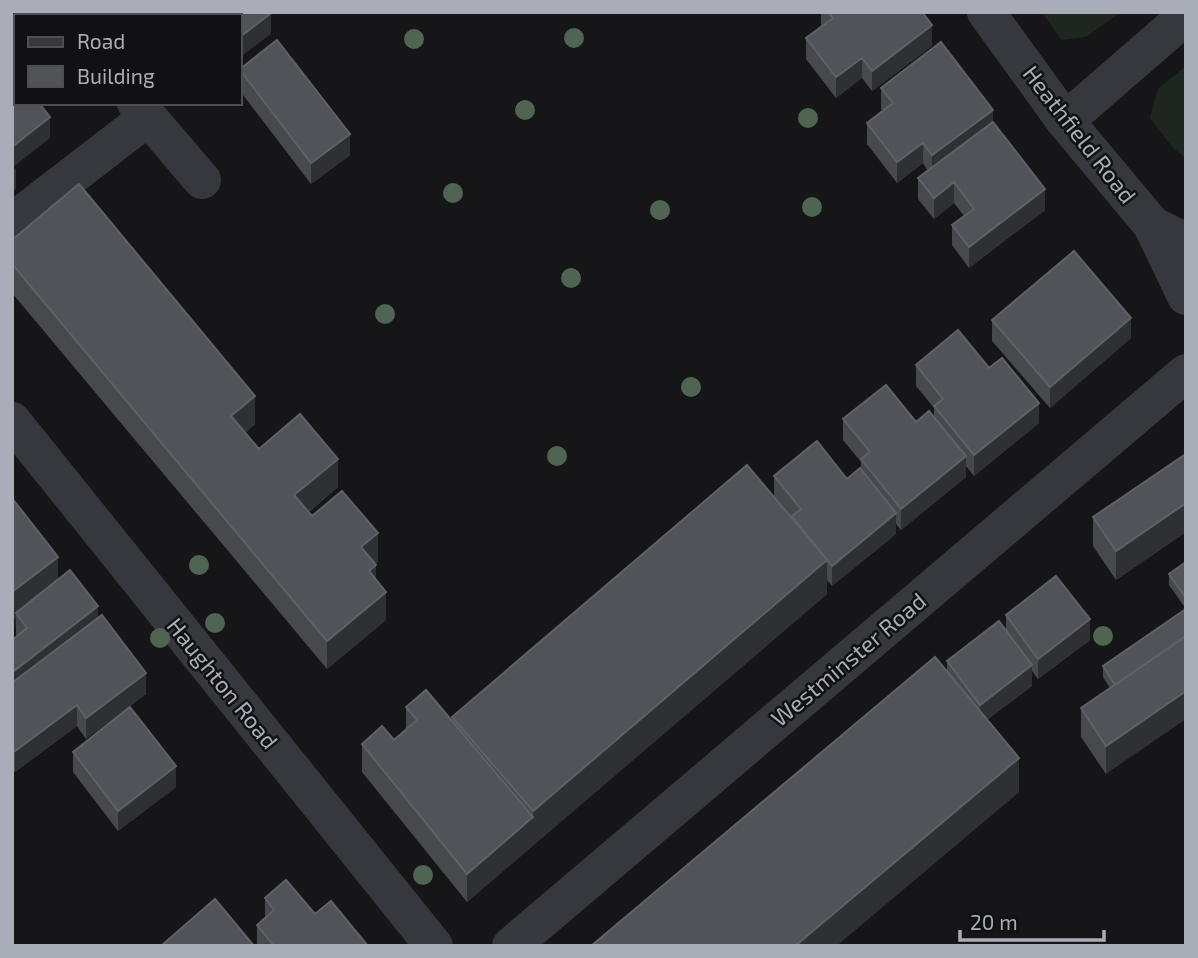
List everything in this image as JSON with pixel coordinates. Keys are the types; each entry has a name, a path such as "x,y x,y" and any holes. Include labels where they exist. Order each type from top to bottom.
{"street":[{"name":"Heathfield Road","path":"986,12 1065,121 1152,225 1186,242"},
{"path":"1065,121 1186,16"},
{"path":"12,222 141,111 202,180"},
{"path":"1152,225 1186,296"},
{"name":"Westminster Road","path":"510,946 1186,373"},
{"name":"Haughton Road","path":"12,421 435,946"}],"shaded area":[{"path":"1042,12 1121,12 1086,37 1061,40"},
{"path":"1186,66 1186,158 1174,149 1150,118 1158,89"}],"building":[{"path":"12,12 14,12 14,30 12,31"},
{"path":"208,12 271,12 242,35 242,14"},
{"path":"828,12 922,12 932,25 872,71 862,58 836,77 806,38 833,18"},
{"path":"277,40 350,134 311,163 242,73 242,67"},
{"path":"941,42 993,110 932,155 923,143 897,162 867,123 893,103 881,88"},
{"path":"14,80 14,105 41,105 50,117 12,147"},
{"path":"993,122 1045,189 969,247 952,225 974,209 954,182 934,198 918,178"},
{"path":"79,184 255,396 231,416 259,449 300,414 338,459 294,495 312,516 342,491 378,533 361,547 376,565 369,571 386,592 327,641 12,264 12,240"},
{"path":"1074,251 1131,318 1050,387 992,320"},
{"path":"958,330 989,368 1002,358 1039,403 974,455 934,406 943,399 916,365"},
{"path":"886,385 916,422 929,411 966,456 901,509 861,459 870,452 843,419"},
{"path":"817,441 847,479 860,468 896,513 832,566 792,516 801,509 774,476"},
{"path":"1186,454 1186,503 1116,551 1093,517"},
{"path":"747,465 827,560 533,811 452,717"},
{"path":"12,498 58,557 12,592"},
{"path":"1186,562 1186,598 1169,574"},
{"path":"70,570 98,606 14,671 12,640 27,628 16,613"},
{"path":"1056,576 1090,619 1038,659 1006,615"},
{"path":"1186,609 1186,636 1115,685 1103,666"},
{"path":"102,615 146,673 86,718 77,705 15,751 12,747 12,683"},
{"path":"999,621 1032,665 980,705 947,661"},
{"path":"1186,636 1186,691 1106,746 1081,708"},
{"path":"935,657 1019,758 795,946 591,946"},
{"path":"426,690 533,817 467,874 362,744 382,726 394,740 417,720 406,707"},
{"path":"130,707 176,766 118,811 73,752"},
{"path":"286,880 315,914 331,901 368,946 274,946 257,925 274,910 265,898"},
{"path":"215,899 254,946 161,946"}]}
